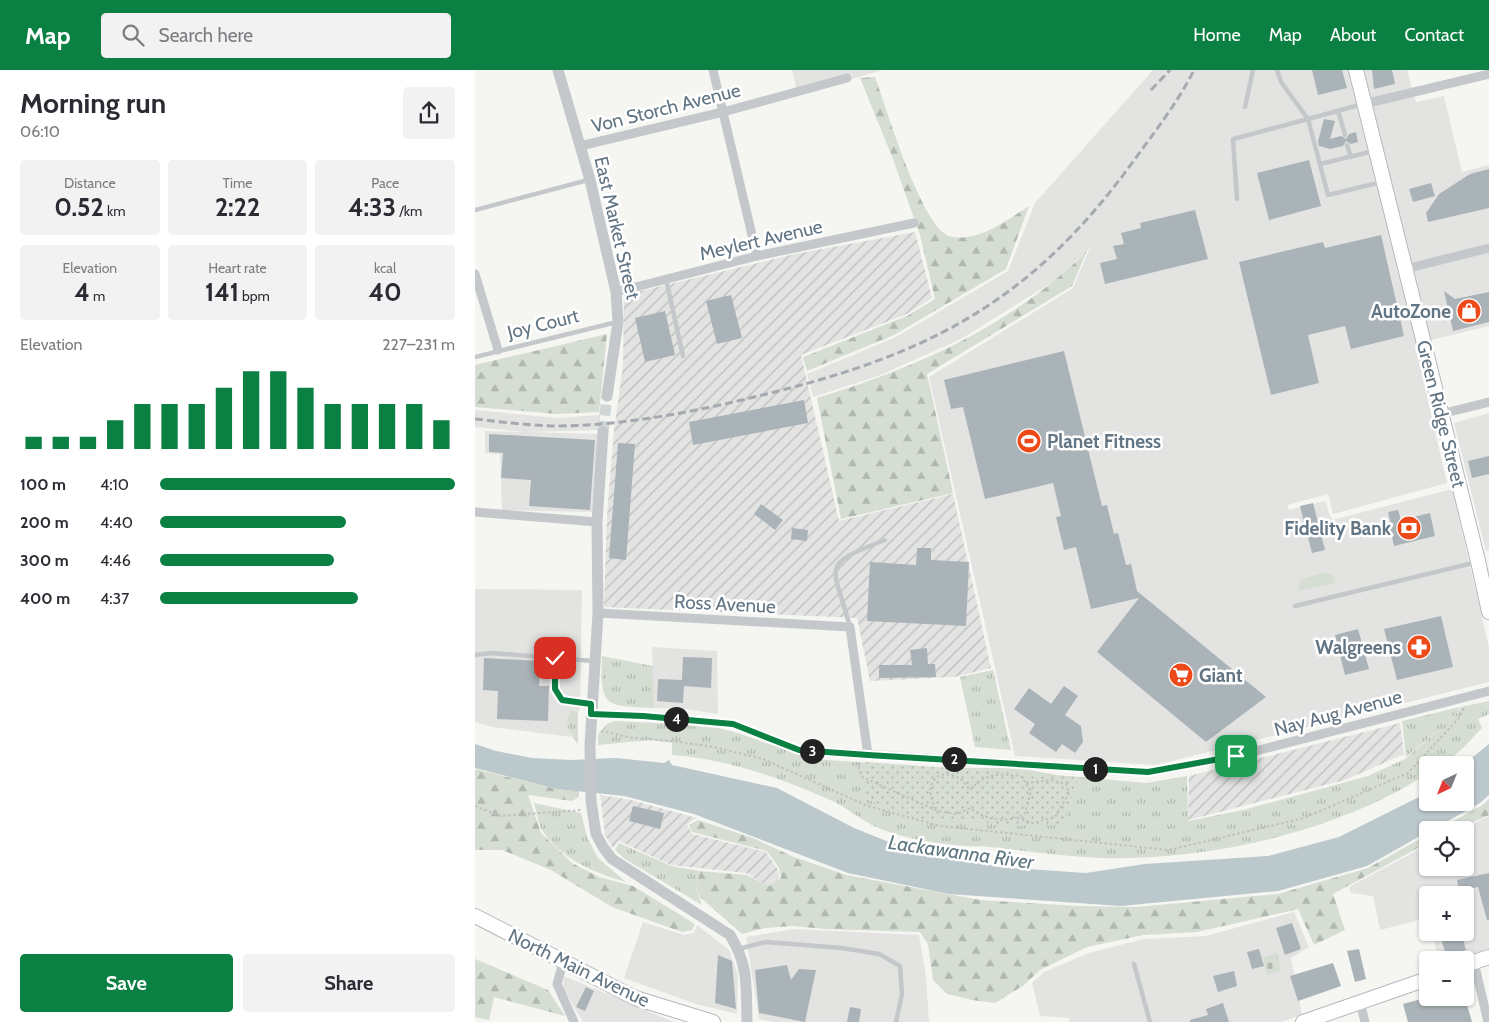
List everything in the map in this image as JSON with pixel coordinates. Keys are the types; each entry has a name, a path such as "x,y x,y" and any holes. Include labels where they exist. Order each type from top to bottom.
{"main road":[{"name":"Green Ridge Street","path":"1356,70 1441,414 1484,560 1489,612"},
{"name":"North Main Avenue","path":"475,916 563,963 635,998 713,1022"},
{"path":"1474,962 1489,957"},
{"path":"1303,1022 1419,981"}],"street":[{"name":"East Market Street","path":"558,70 590,180 616,292 618,322 607,396"},
{"path":"713,70 757,256"},
{"path":"1364,104 1489,74"},
{"name":"Von Storch Avenue","path":"580,146 723,112 847,78"},
{"name":"Meylert Avenue","path":"616,292 757,256 914,223"},
{"path":"1405,269 1489,248"},
{"path":"475,274 498,350"},
{"path":"1441,414 1489,402"},
{"path":"603,432 597,522 598,613 590,745 592,805 596,834 603,847 613,859 719,926 730,935 746,970 747,1022"},
{"path":"475,512 597,522"},
{"name":"Ross Avenue","path":"598,613 850,627"},
{"path":"850,627 868,755"},
{"name":"Nay Aug Avenue","path":"591,709 733,724 799,750 1148,772 1236,756 1489,692"},
{"path":"563,963 557,984 575,1022"},
{"path":"1474,979 1488,1022"},
{"path":"1360,1002 1365,1022"}],"lane":[{"path":"1245,107 1253,70"},
{"path":"1277,70 1281,82 1308,119 1328,194 1383,181"},
{"path":"1237,199 1233,139 1364,104"},
{"path":"1338,111 1345,135"},
{"path":"1347,145 1351,157"},
{"path":"1320,164 1376,151"},
{"path":"475,210 590,180"},
{"path":"666,279 683,356"},
{"name":"Joy Court","path":"475,356 618,322"},
{"path":"850,627 837,589 836,569 839,561 845,556 885,540"},
{"path":"1295,606 1484,560"},
{"path":"475,655 491,653 594,661"},
{"path":"555,658 555,689 562,700 591,709"},
{"path":"738,949 766,942 879,954 900,966 902,994 897,1022"},
{"path":"1133,964 1150,1022"}],"path":[{"path":"591,728 633,738 714,747 763,759 868,806 940,826 1169,850 1305,818 1408,773 1459,718 1470,697"},
{"path":"857,762 863,778 938,811 957,814 970,808 982,816 1003,821 1017,818 1025,813 1031,790 1021,776 1003,774 982,778 970,790 959,778 945,775 935,779 930,784 929,794 938,811"},
{"path":"1017,818 1033,823 1055,817 1069,793 1066,784 1051,780 1026,783"},
{"path":"475,806 500,816 592,805"}],"shaded area":[{"path":"792,70 883,70 798,95"},
{"path":"1153,70 1407,70 1416,102 1444,96 1462,172 1489,165 1489,326 1415,344 1447,483 1333,514 1328,494 1287,505 1289,510 1325,501 1332,520 1452,489 1489,647 1489,682 1156,765 1015,756 929,377 1073,288 1090,248 1054,281 961,339 878,376 813,397 807,374 896,337 1008,271 1035,203"},
{"path":"915,232 932,298 907,314 801,355 839,521 953,494 991,668 954,677 870,681 857,618 604,607 607,515 614,431 623,365 624,295 795,254"},
{"path":"475,410 558,418 600,415 600,430 525,432 475,427"},
{"path":"1489,413 1489,550 1486,551 1454,423"},
{"path":"485,431 598,434 594,512 502,510 500,454 485,453"},
{"path":"475,589 582,590 580,710 578,712 574,710 567,718 571,737 492,727 475,722"},
{"path":"652,647 717,651 718,714 685,709 654,708"},
{"path":"1400,723 1404,754 1345,780 1188,820 1189,776"},
{"path":"475,744 496,751 532,758 571,760 616,758 664,763 669,760 672,765 777,788 854,828 889,842 998,867 1086,873 1145,864 1268,856 1339,837 1419,797 1419,811 1466,811 1448,821 1419,821 1419,837 1367,866 1278,891 1121,906 949,894 848,873 694,814 624,796 557,789 475,768"},
{"path":"1489,744 1489,795 1474,806 1474,756"},
{"path":"600,795 631,800 697,818 687,824 692,834 766,852 778,870 779,878 769,887 746,873 671,865 619,841 613,848 605,835"},
{"path":"1489,816 1489,951 1474,956 1474,951 1437,951 1434,941 1474,941 1474,886 1419,886 1419,920 1380,930 1373,896 1351,893 1349,887 1419,849 1419,876 1474,876 1474,823"},
{"path":"1294,912 1309,947 1291,958 1302,1015 1281,1022 1069,1022 1069,1018 1040,1016 1032,983 1044,972 1089,953 1144,939 1206,936"},
{"path":"643,922 684,935 694,933 697,925 729,950 738,975 737,1014 696,1004 624,978"},
{"path":"794,929 919,935 926,977 929,1022 773,1022 759,1019 746,937"},
{"path":"564,976 674,1022 583,1022 563,989"}],"green space":[{"path":"875,77 896,139 917,192 929,214 941,230 952,237 973,236 993,228 1029,206 1006,269 894,335 807,371 803,357 907,316 935,299 920,235 893,159 860,78"},
{"path":"1087,251 1072,286 927,374 953,493 841,519 817,398 927,358 961,341 1027,301 1058,278"},
{"path":"607,334 599,412 557,414 475,407 475,365"},
{"path":"1325,572 1332,575 1335,583 1299,591 1299,584 1302,579"},
{"path":"602,656 653,666 654,708 625,706 615,704 609,700 604,694 602,685"},
{"path":"993,670 1011,750 975,747 960,677"},
{"path":"1489,701 1489,714 1478,719 1482,728 1453,756 1419,756 1419,779 1391,795 1311,827 1269,839 1225,848 1139,858 1069,856 981,846 943,844 913,838 876,827 836,803 773,777 733,765 672,755 672,743 650,740 598,745 598,734 607,724 615,721 675,724 717,728 738,733 812,759 945,768 1019,768 1056,775 1146,783 1187,776 1188,821 1243,810 1368,776 1405,759 1447,723 1406,757 1402,721 1460,707 1450,721 1461,707"},
{"path":"572,710 578,712 578,744 572,737 567,723"},
{"path":"864,762 1079,777 1063,825 1015,826 962,820 916,819 866,799"},
{"path":"475,769 557,789 579,791 579,797 572,801 528,795 541,833 572,863 599,877 633,886 695,924 692,930 682,932 612,907 551,870 502,850 475,850"},
{"path":"1489,799 1489,815 1474,822 1454,821 1474,811"},
{"path":"534,803 581,813 587,837 598,858 626,882 591,870 560,851 542,830"},
{"path":"698,820 753,838 794,857 846,875 980,900 1078,906 1137,907 1278,894 1368,868 1419,839 1419,847 1333,894 1345,930 1314,945 1298,909 1197,932 1143,935 1087,947 1040,970 1024,985 995,1003 947,994 933,980 928,944 920,932 793,926 765,928 742,934 700,897 696,888 700,871 746,875 769,886 781,878 779,868 767,851 692,832 689,825"},
{"path":"619,843 671,866 700,871 696,888 702,905 625,859 615,850"},
{"path":"1277,953 1281,971 1267,975 1263,957"},
{"path":"475,959 548,990 565,1016 494,997 489,1020 475,1017"}],"building":[{"path":"1312,70 1342,70 1347,88 1318,95"},
{"path":"1372,70 1392,70 1395,84 1374,89"},
{"path":"1324,119 1335,121 1330,139 1341,136 1346,139 1349,134 1356,132 1358,142 1351,144 1346,141 1343,146 1330,149 1319,146 1318,141"},
{"path":"1309,160 1321,206 1269,220 1257,173"},
{"path":"1489,169 1489,208 1428,222 1426,213 1439,194 1470,174"},
{"path":"1431,183 1435,196 1413,202 1409,189"},
{"path":"1195,210 1208,259 1105,284 1100,263 1117,259 1113,246 1124,244 1121,233 1141,228 1140,223"},
{"path":"1381,235 1404,336 1351,349 1345,326 1308,335 1319,383 1271,395 1239,262 1323,242 1325,248"},
{"name":"AutoZone","path":"1444,291 1455,299 1489,292 1489,322 1453,331"},
{"path":"731,295 742,338 717,344 706,301"},
{"path":"665,311 675,355 645,362 635,318"},
{"path":"1064,351 1102,506 1107,505 1114,534 1118,533 1126,565 1131,564 1137,591 1266,697 1206,742 1097,652 1139,598 1091,609 1076,547 1064,550 1056,517 1061,516 1053,483 985,499 963,407 951,409 944,380"},
{"path":"804,400 808,423 693,445 689,422"},
{"path":"489,434 595,440 590,510 529,506 531,480 501,478 503,453 489,452"},
{"path":"618,443 635,444 626,560 609,558"},
{"path":"1489,456 1489,474 1472,478 1468,461"},
{"path":"1313,503 1325,550 1312,553 1300,506"},
{"path":"761,504 783,520 775,530 754,514"},
{"name":"Fidelity Bank","path":"1398,510 1401,520 1430,513 1435,536 1394,546 1391,532 1387,533 1385,526 1391,524 1388,512"},
{"path":"792,528 808,530 807,541 791,539"},
{"path":"917,548 931,548 931,560 969,562 966,626 867,621 870,562 916,565"},
{"name":"Walgreens","path":"1441,616 1453,667 1397,680 1384,629"},
{"path":"1358,629 1369,669 1345,675 1335,635"},
{"path":"927,648 928,664 935,664 936,677 879,678 879,665 912,665 910,650"},
{"path":"683,657 712,658 711,688 684,686 683,703 657,701 658,679 682,680"},
{"path":"484,658 540,661 539,686 549,686 548,721 497,719 498,691 483,690"},
{"path":"1064,686 1078,696 1065,715 1081,726 1083,742 1075,753 1062,744 1056,752 1029,733 1035,724 1014,709 1029,688 1051,704"},
{"path":"633,806 664,813 660,829 629,821"},
{"path":"1489,873 1489,920 1487,920 1478,887 1458,886 1457,880"},
{"path":"1292,923 1301,949 1285,955 1276,928"},
{"path":"1442,941 1464,941 1466,950 1462,951 1445,951"},
{"path":"1259,949 1264,966 1252,969 1247,952"},
{"path":"1359,949 1366,979 1355,982 1347,951"},
{"path":"718,955 732,961 736,1009 715,1003"},
{"path":"1333,963 1341,986 1298,1001 1290,976"},
{"path":"787,965 791,980 799,969 816,970 805,1022 759,1013 755,970"},
{"path":"1234,971 1237,986 1218,992 1213,976"},
{"path":"586,987 594,991 585,1011 576,1007"},
{"path":"1419,1000 1419,1006 1467,1006 1472,1022 1408,1022 1403,1004"},
{"path":"1223,1003 1229,1022 1190,1022 1190,1020 1208,1015 1206,1009"},
{"path":"850,1007 861,1009 859,1022 847,1022"}],"tunnel":[{"path":"603,432 607,396"}],"railway":[{"path":"1151,90 1170,70"},
{"path":"475,419 528,425 560,426 632,421 680,413 812,382 869,364 920,343 968,318 1012,288 1055,253 1095,210 1135,159 1174,105 1194,70"}],"place":[{"name":"AutoZone","path":"1469,311"},
{"name":"Planet Fitness","path":"1029,441"},
{"name":"Fidelity Bank","path":"1409,528"},
{"name":"Walgreens","path":"1419,647"},
{"name":"Giant","path":"1181,675"}],"route":[{"path":"555,658 555,689 562,700 565,702 591,704 591,714 643,716 733,724 799,750 1148,772 1236,756"}],"water label":[{"name":"Lackawanna River","path":"961,852"}]}
